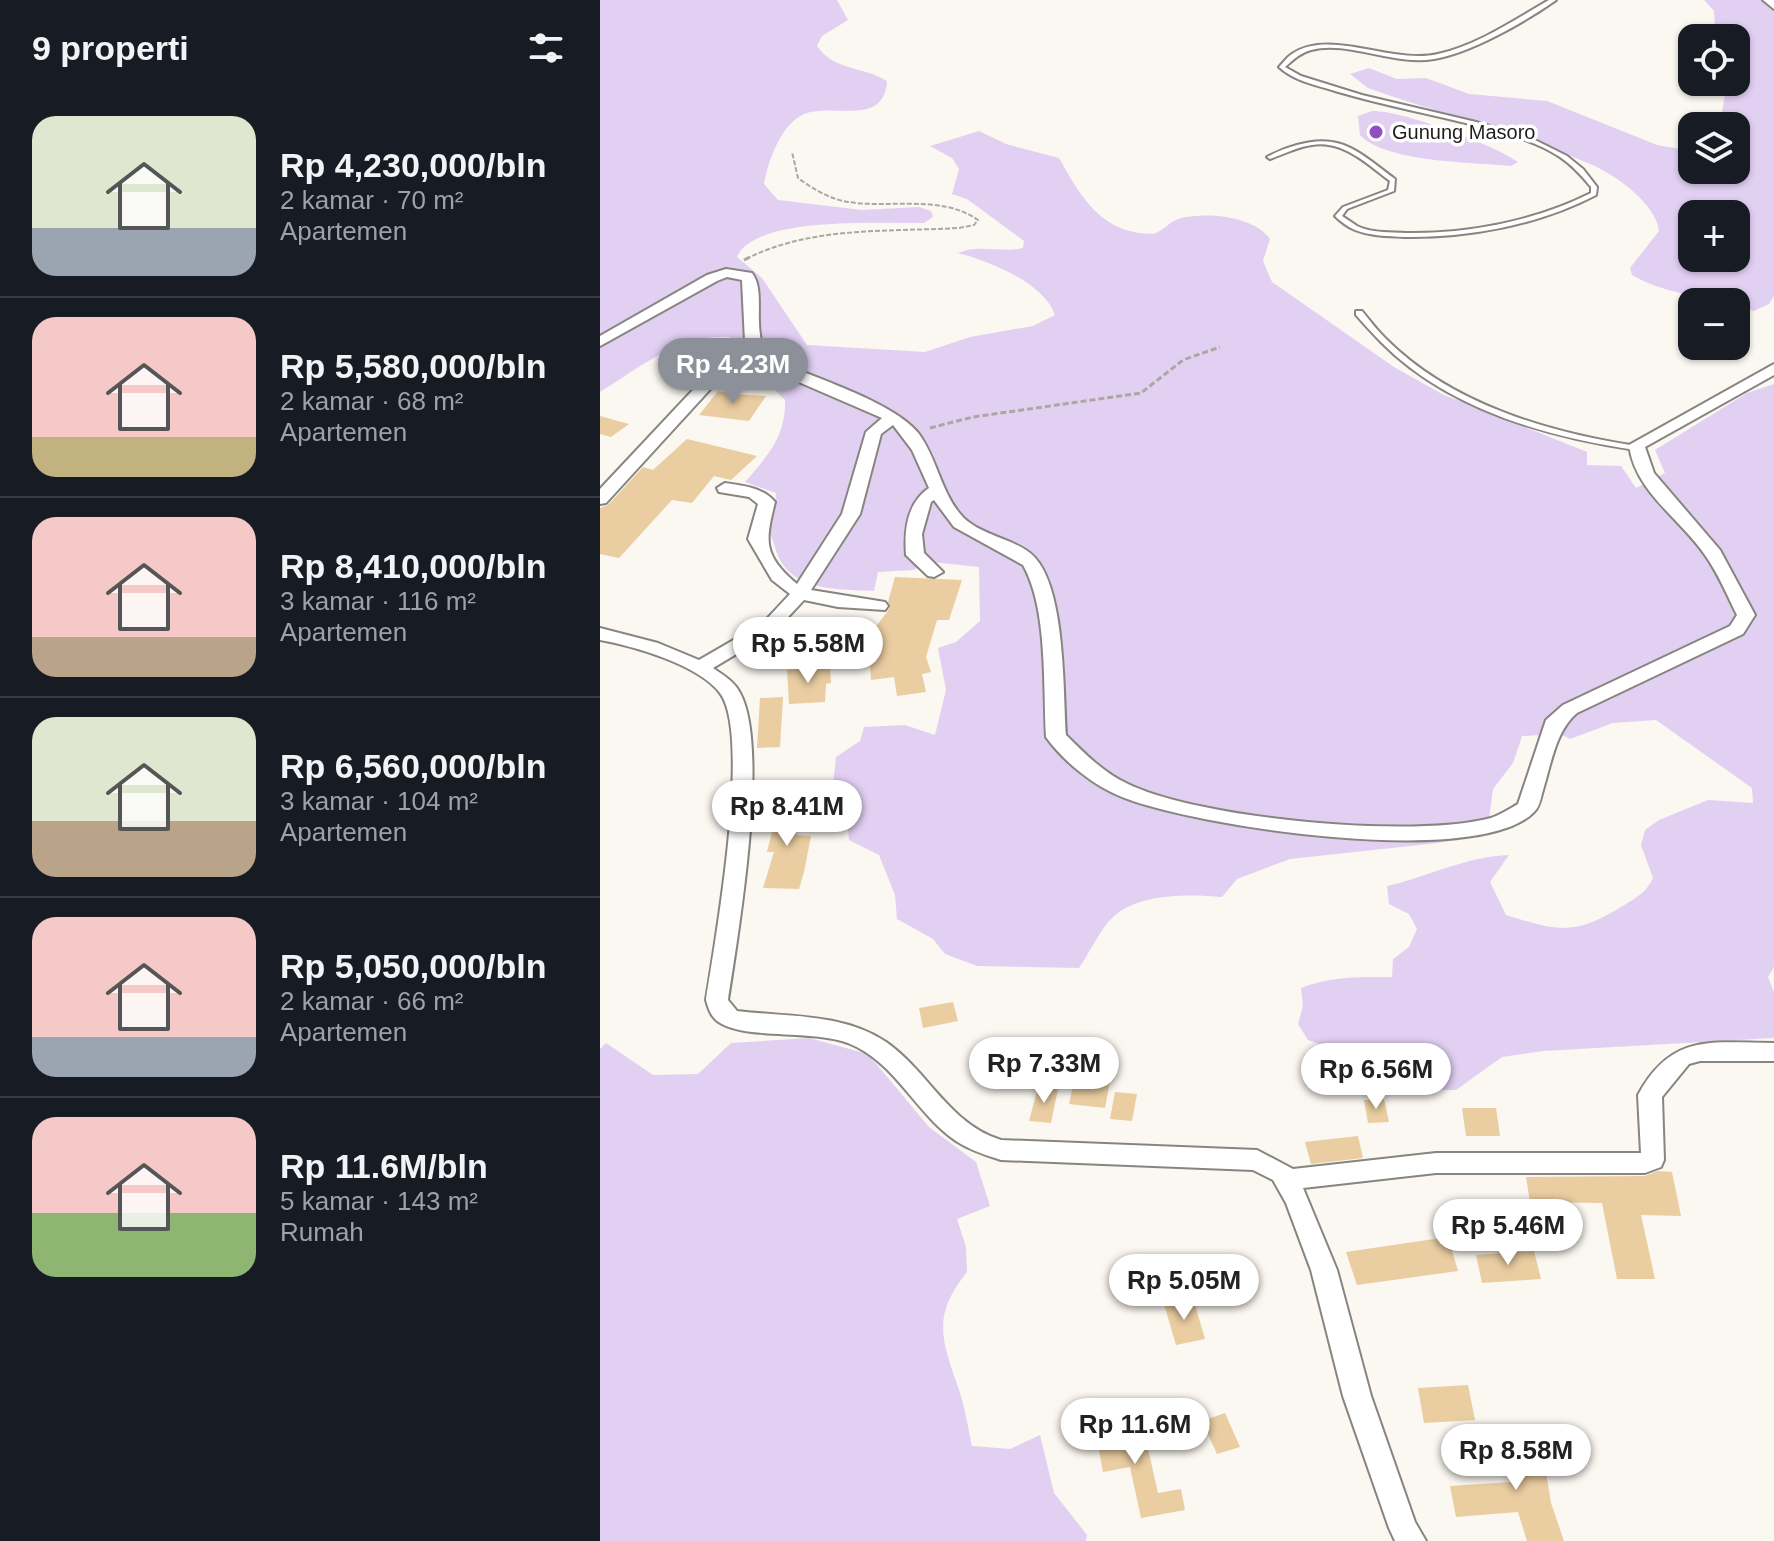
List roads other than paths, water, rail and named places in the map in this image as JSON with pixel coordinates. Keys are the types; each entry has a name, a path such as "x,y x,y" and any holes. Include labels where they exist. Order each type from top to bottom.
{"street":[{"path":"1768,0 1774,6"},
{"path":"600,342 726,273 739,272 752,283 748,317 751,346 762,361 893,417 912,433 936,491 962,527 1031,562 1040,577 1047,615 1056,737 1109,784 1136,796 1222,818 1362,832 1479,829 1516,819 1527,808 1556,720 1563,714 1737,630 1746,615 1713,553 1649,478 1636,456 1636,448 1774,369"},
{"path":"600,499 710,380 748,374 812,382"},
{"path":"698,669 769,627 799,595 851,514 874,432 893,417"},
{"path":"725,488 754,493 767,502 757,539 776,574 799,595 879,606"},
{"path":"934,572 915,555 913,534 923,500 936,491"},
{"path":"600,634 650,646 698,669 731,692 737,706 737,865 717,1000 721,1012 731,1019 839,1032 873,1045 907,1075 960,1134 975,1144 1001,1150 1257,1160 1275,1168 1298,1201 1324,1270 1357,1396 1403,1528 1411,1541"},
{"path":"1286,1180 1436,1163 1645,1163 1652,1160 1653,1153 1650,1095 1681,1058 1700,1052 1774,1052"}],"lane":[{"path":"1270,157 1313,142 1336,142 1359,153 1393,180 1391,191 1345,208 1338,216 1344,224 1374,234 1487,229 1579,205 1594,194 1594,187 1571,161 1553,150 1473,125 1368,100 1293,74 1282,67 1308,50 1323,46 1400,58 1435,57 1483,38 1553,0"},
{"path":"1359,313 1393,351 1441,383 1557,435 1636,448"}],"place":[{"name":"Gunung Masoro","path":"1376,132"}]}
